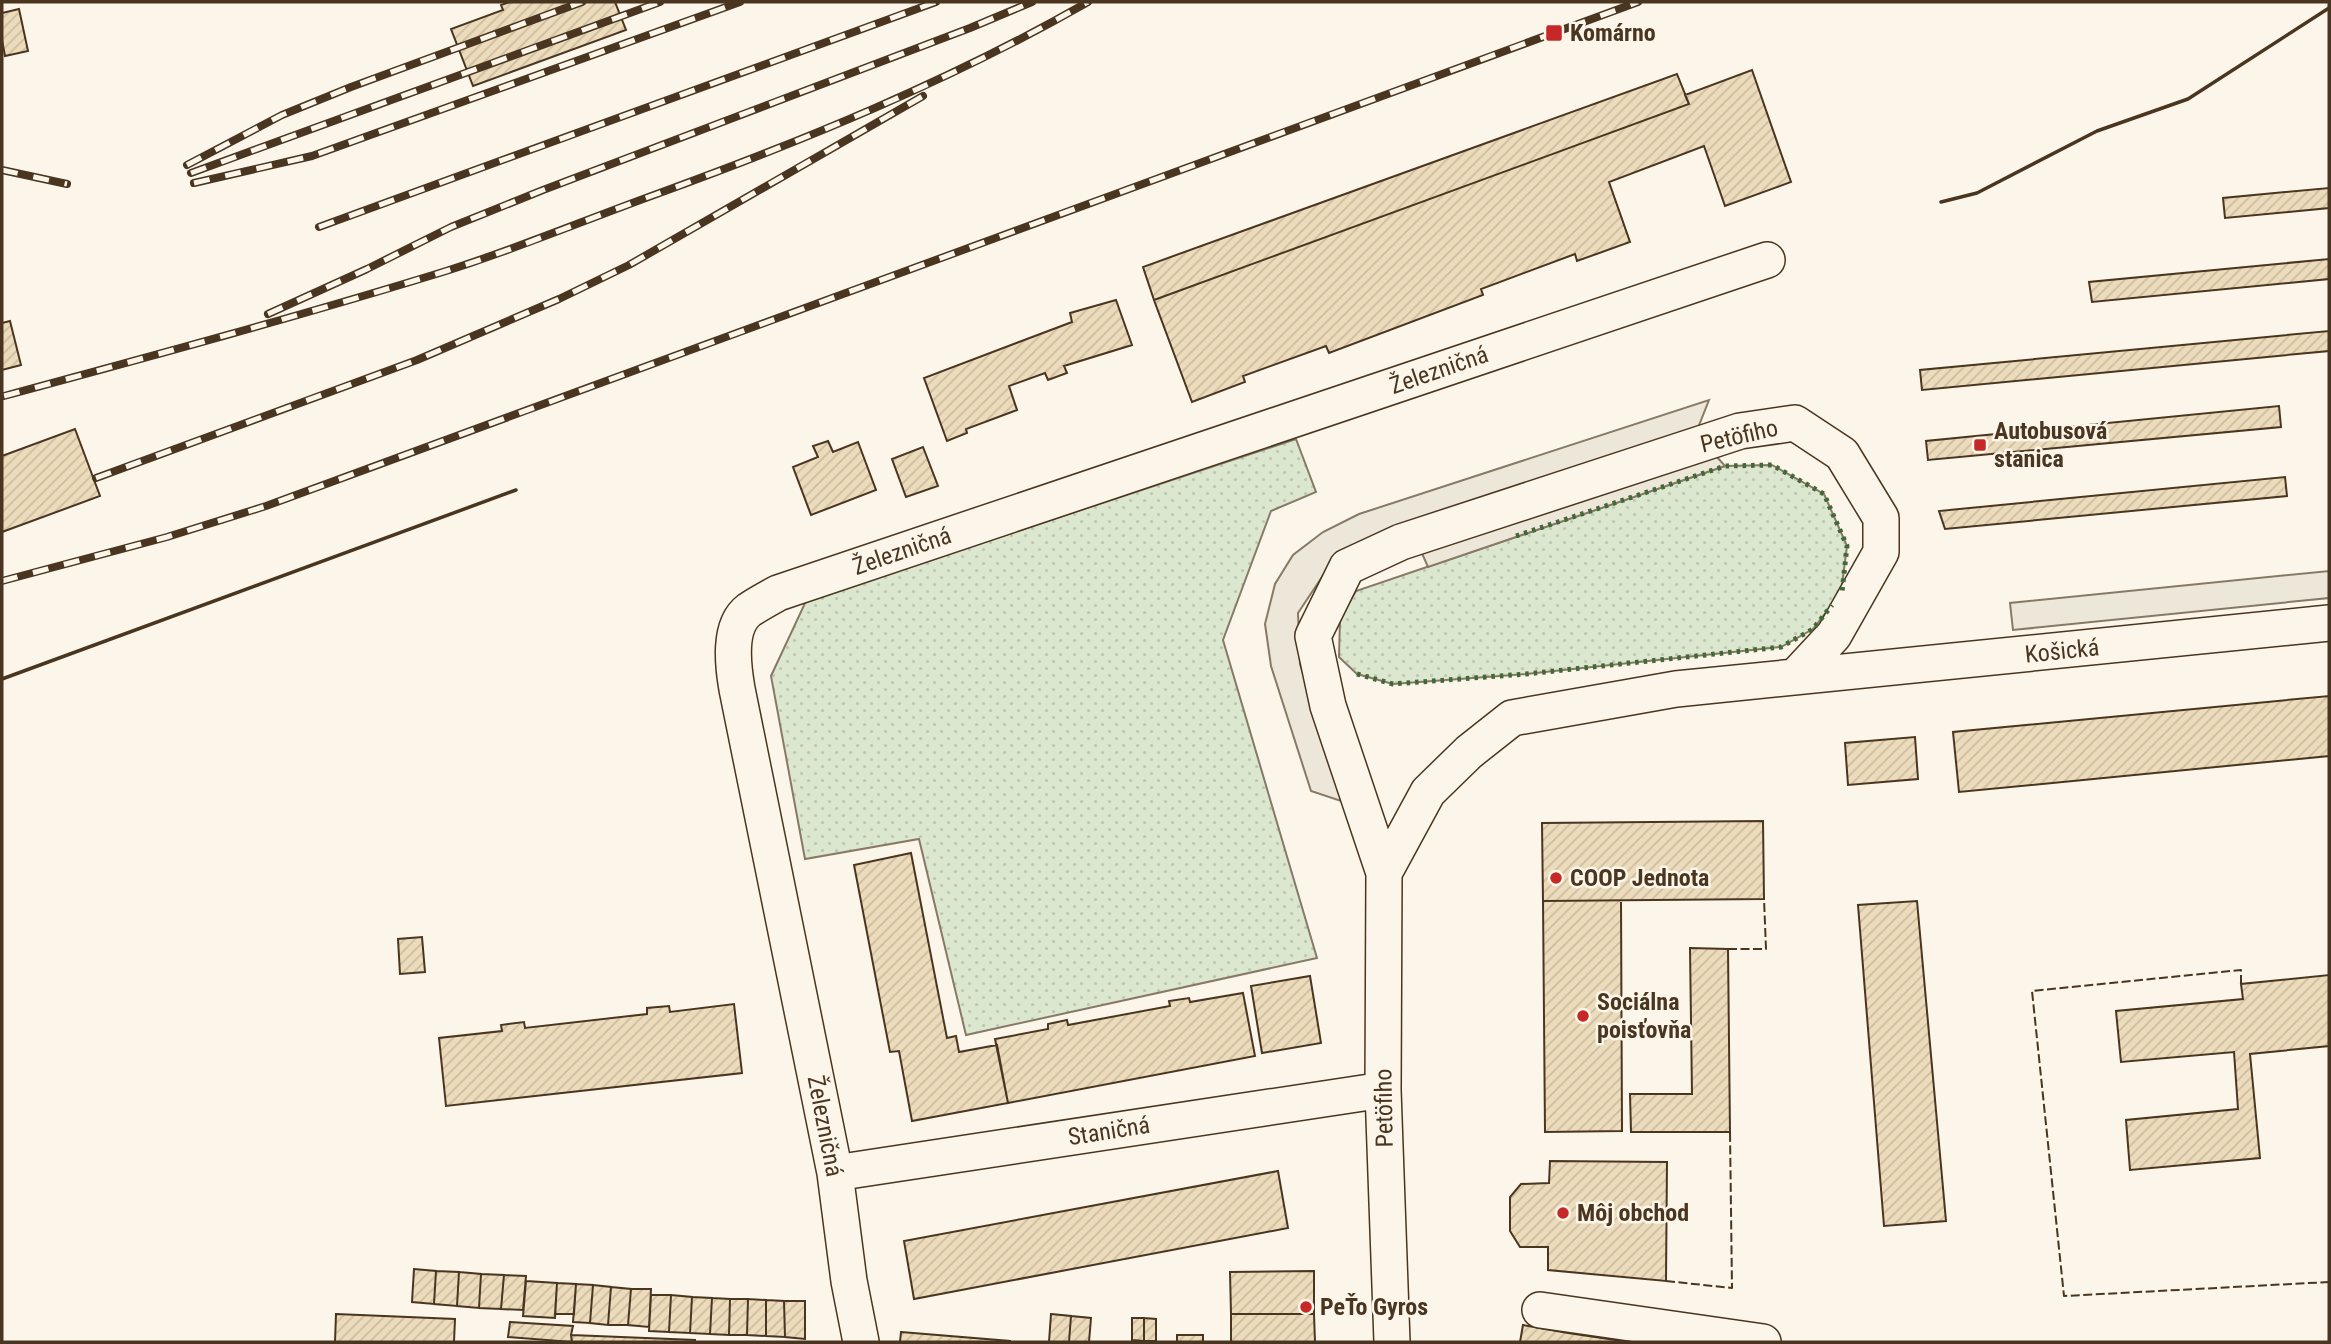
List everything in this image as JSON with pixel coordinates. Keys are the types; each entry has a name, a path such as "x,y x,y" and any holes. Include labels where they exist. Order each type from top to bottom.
{"street":[{"name":"Železničná","path":"861,1342 849,1281 835,1173 737,689 733,662 735,636 747,612 778,593 1767,260"},
{"name":"Petöfiho","path":"1384,873 1428,792 1469,752 1512,718 1676,689 1796,677 1834,635 1881,552 1881,518 1842,454 1795,424 1740,431 1401,542 1347,567 1313,635 1328,706 1384,873 1383,1090 1392,1342"},
{"name":"Košická","path":"1796,677 2329,623"},
{"name":"Staničná","path":"835,1173 1383,1090"},
{"path":"1540,1310 1763,1342"}],"green space":[{"path":"1296,439 1316,492 1271,511 1223,640 1317,958 966,1035 919,839 805,859 771,676 806,601"},
{"path":"1772,465 1824,494 1847,546 1841,593 1813,629 1781,647 1526,674 1393,684 1357,674 1339,657 1340,618 1356,591 1725,466"}],"shaded area":[{"path":"1709,400 1696,433 1725,466 1428,567 1421,551 1336,556 1298,613 1300,664 1344,802 1311,791 1271,666 1265,624 1275,584 1293,555 1323,532 1359,514"},
{"path":"2329,571 2329,598 2013,630 2010,603"}],"building":[{"path":"510,2 615,2 626,30 473,86 451,29 503,10 501,5"},
{"path":"19,9 28,51 5,56 2,13"},
{"path":"1752,70 1791,182 1725,206 1704,146 1609,182 1630,242 1577,261 1575,254 1481,289 1483,295 1329,353 1326,346 1243,376 1245,382 1192,402 1154,300 1689,104 1685,95"},
{"path":"1677,74 1689,104 1154,300 1143,267"},
{"path":"2329,188 2329,208 2225,218 2223,198"},
{"path":"2329,259 2329,279 2092,302 2089,282"},
{"path":"1116,300 1132,345 1064,366 1067,373 1048,380 1045,373 1009,386 1017,410 966,429 967,433 947,441 924,378 1072,322 1070,313"},
{"path":"10,321 21,365 2,370 2,323"},
{"path":"2329,331 2329,351 1922,390 1920,370"},
{"path":"2279,406 2281,427 1928,460 1926,441"},
{"path":"75,429 100,496 2,532 2,456"},
{"path":"828,441 833,452 858,442 876,490 811,515 793,467 818,457 813,446"},
{"path":"923,447 938,486 906,497 892,459"},
{"path":"2285,477 2287,496 1945,529 1939,511"},
{"path":"2329,696 2329,756 1959,792 1953,732"},
{"path":"1915,737 1918,779 1848,785 1845,743"},
{"path":"1763,821 1764,899 1543,901 1542,823"},
{"path":"911,853 947,1038 956,1036 959,1052 997,1045 1008,1103 912,1121 899,1051 890,1052 854,865"},
{"name":"Sociálna poisťovňa","path":"1543,901 1621,901 1622,1131 1545,1132"},
{"path":"1917,901 1946,1221 1884,1226 1858,905"},
{"path":"422,937 425,972 400,974 398,939"},
{"path":"1690,948 1728,949 1730,1132 1631,1132 1630,1094 1692,1094"},
{"path":"2329,975 2329,1046 2250,1054 2260,1158 2130,1170 2126,1120 2238,1109 2234,1052 2121,1062 2116,1011 2243,999 2241,984"},
{"path":"1310,976 1321,1043 1262,1053 1251,986"},
{"path":"1243,993 1255,1056 1008,1103 995,1039 1048,1029 1048,1024 1067,1020 1068,1025 1170,1006 1169,1001 1189,998 1190,1002"},
{"path":"734,1004 742,1073 446,1106 439,1038 502,1031 501,1025 524,1022 525,1028 647,1014 647,1008 669,1006 670,1012"},
{"path":"1550,1161 1667,1162 1666,1281 1548,1270 1548,1247 1520,1247 1510,1231 1510,1197 1521,1184 1549,1183"},
{"path":"1278,1171 1288,1228 914,1299 904,1241"},
{"path":"414,1269 436,1271 434,1304 412,1302"},
{"path":"436,1271 459,1272 457,1306 434,1304"},
{"path":"1314,1271 1314,1314 1231,1314 1230,1272"},
{"path":"459,1272 481,1274 479,1308 457,1306"},
{"path":"481,1274 504,1275 501,1309 479,1308"},
{"path":"504,1275 526,1276 523,1310 501,1309"},
{"path":"526,1281 557,1283 555,1318 523,1316"},
{"path":"557,1283 576,1284 574,1314 555,1314"},
{"path":"576,1284 593,1285 590,1323 573,1322"},
{"path":"593,1285 611,1287 608,1325 590,1323"},
{"path":"611,1287 631,1289 628,1325 608,1325"},
{"path":"631,1289 651,1289 649,1327 628,1325"},
{"path":"651,1295 671,1295 669,1332 649,1331"},
{"path":"671,1295 692,1297 690,1333 669,1332"},
{"path":"692,1297 712,1298 710,1334 690,1333"},
{"path":"712,1298 730,1299 729,1335 710,1334"},
{"path":"730,1299 748,1299 747,1335 729,1335"},
{"path":"748,1299 766,1300 766,1336 747,1335"},
{"path":"766,1300 784,1301 785,1337 766,1336"},
{"path":"784,1301 805,1301 805,1339 785,1337"},
{"path":"336,1314 455,1319 454,1342 335,1342"},
{"path":"1051,1314 1071,1316 1069,1342 1049,1342"},
{"path":"1231,1314 1314,1314 1315,1342 1231,1342"},
{"path":"1071,1316 1091,1318 1089,1342 1069,1342"},
{"path":"1132,1318 1144,1318 1144,1341 1132,1340"},
{"path":"1144,1318 1156,1319 1156,1341 1144,1341"},
{"path":"510,1322 573,1326 572,1342 508,1337"},
{"path":"1523,1325 1568,1333 1629,1342 1520,1342"},
{"path":"901,1332 1010,1341 1010,1342 900,1342"},
{"path":"571,1335 695,1340 695,1342 572,1342"},
{"path":"1177,1335 1203,1335 1203,1342 1177,1342"}],"railway":[{"path":"187,165 282,115 582,2"},
{"path":"191,173 660,2"},
{"path":"194,183 312,156 740,2"},
{"path":"319,227 936,2"},
{"path":"268,314 451,227 1032,2"},
{"path":"4,396 336,304 498,253 765,153 875,108 983,58 1088,2"},
{"path":"2,581 167,537 266,506 1638,2"},
{"path":"96,478 417,360 559,299 629,265 923,96"},
{"path":"2,170 67,184"}],"hedge":[{"path":"1516,536 1725,466 1772,465 1824,494 1847,546 1842,592"},
{"path":"1357,674 1393,684 1526,674 1781,647 1813,629 1832,605"}],"fence":[{"path":"1728,949 1766,949 1764,899"},
{"path":"2241,984 2241,970 2032,991 2064,1296 2329,1282"},
{"path":"1666,1281 1732,1288 1730,1132"}],"wall":[{"path":"1941,202 1977,193 2097,131 2188,99 2329,8"},
{"path":"2,679 516,490"}],"place":[{"name":"Komárno","path":"1554,33"},
{"name":"Autobusová stanica","path":"1980,445"},
{"name":"COOP Jednota","path":"1556,878"},
{"name":"Sociálna poisťovňa","path":"1583,1016"},
{"name":"Môj obchod","path":"1563,1213"},
{"name":"PeŤo Gyros","path":"1306,1307"}]}
